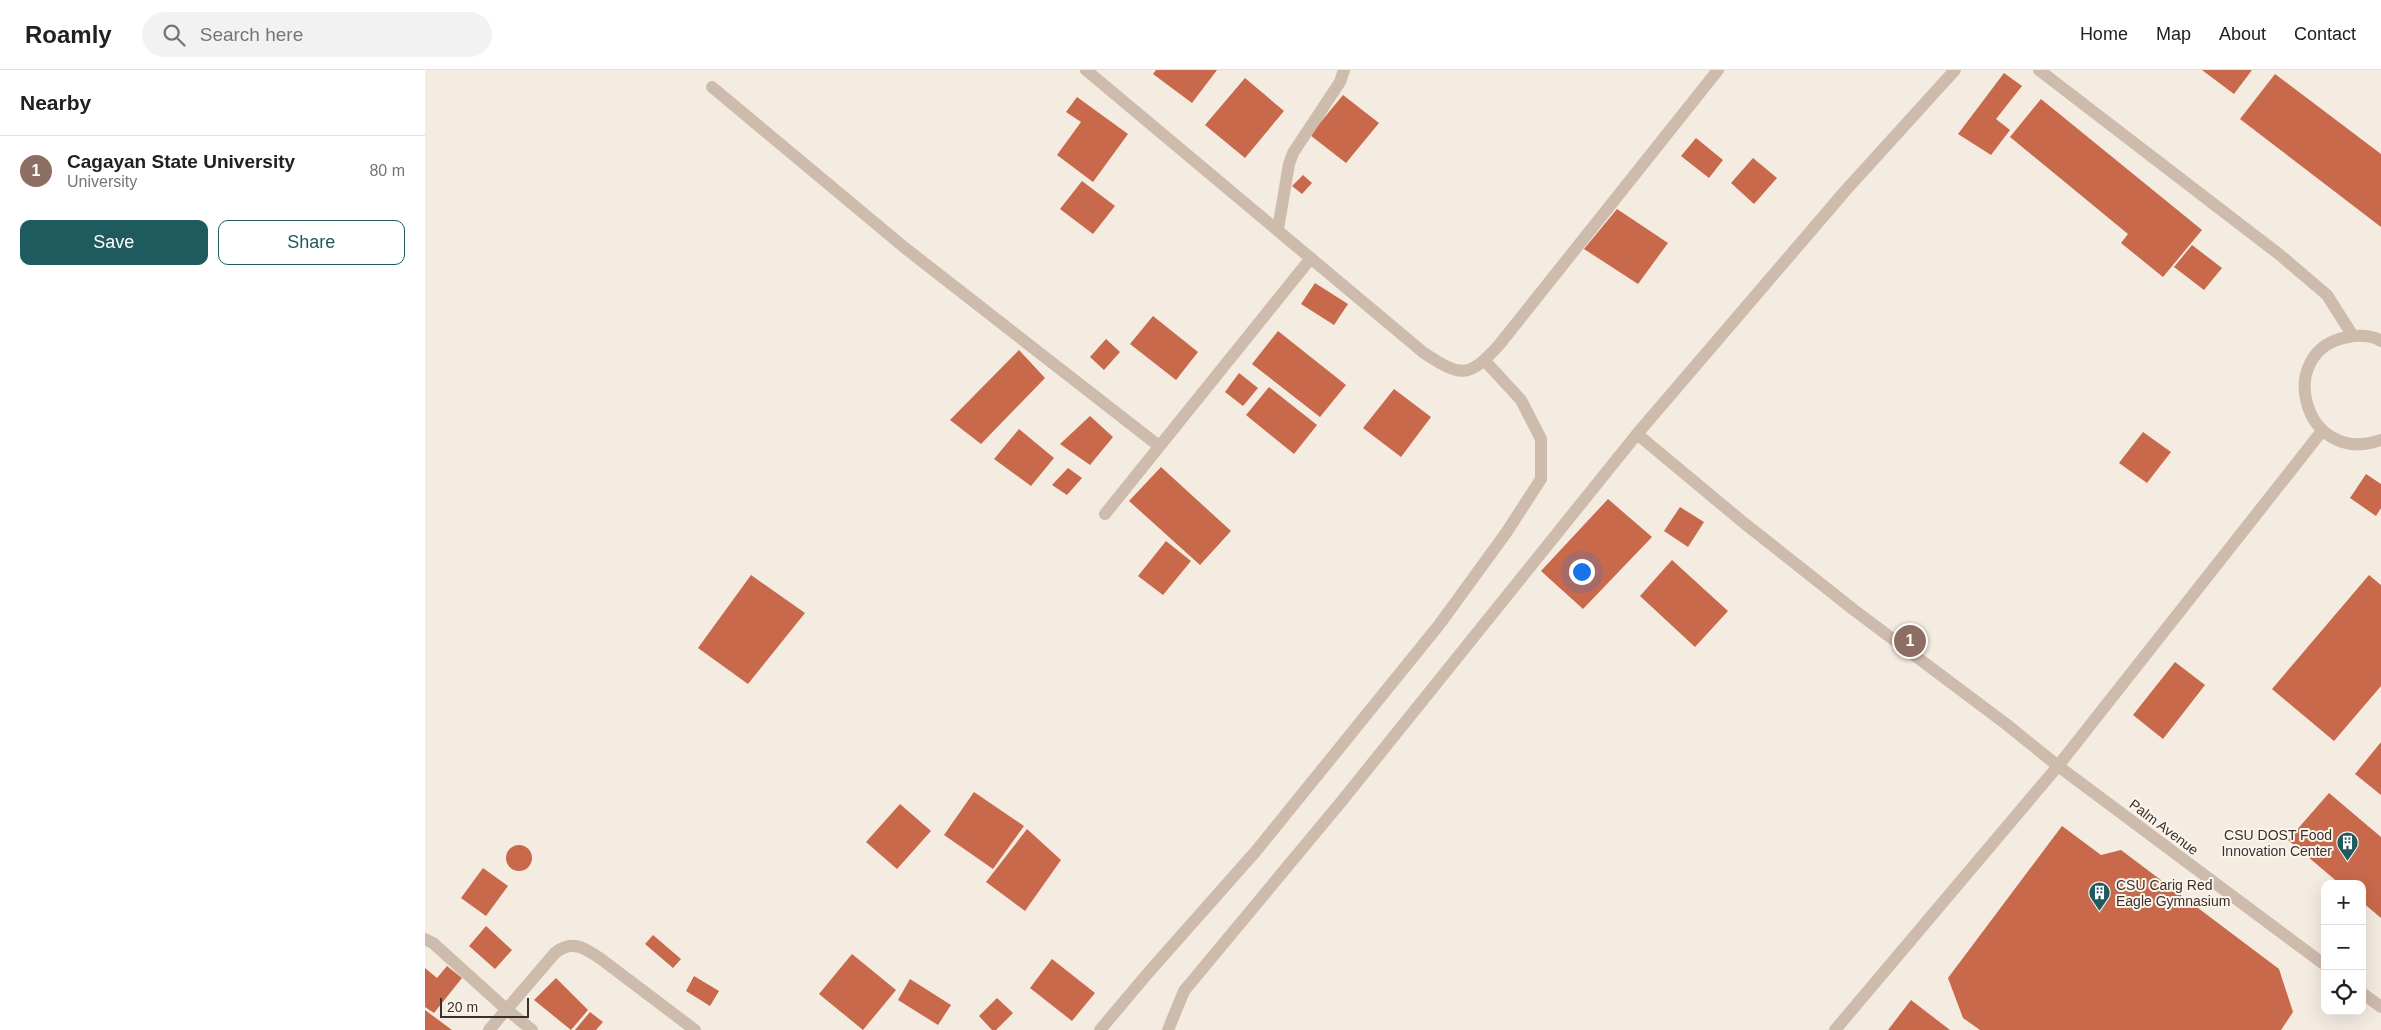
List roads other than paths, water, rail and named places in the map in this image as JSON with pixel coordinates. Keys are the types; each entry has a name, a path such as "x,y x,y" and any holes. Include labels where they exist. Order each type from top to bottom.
{"street":[{"path":"1086,70 1279,229 1424,353 1450,369 1464,372 1485,361 1718,70"},
{"path":"1279,229 1289,164 1293,153 1340,82 1344,70"},
{"path":"1168,1030 1184,991 1347,794 1637,434 1840,197 1955,70"},
{"path":"2039,70 2273,249 2327,295 2353,336"},
{"path":"712,87 905,248 1159,446"},
{"path":"1105,514 1311,258"},
{"path":"2381,341 2377,338 2353,336 2340,338 2323,348 2311,362 2304,380 2305,399 2311,417 2322,431 2337,440 2353,445 2370,444 2381,440"},
{"path":"1100,1030 1256,851 1439,625 1506,533 1541,479 1541,439 1521,400 1485,361"},
{"path":"1835,1030 2058,766 2322,431"},
{"name":"Palm Avenue","path":"1637,434 1744,523 2058,766 2321,962"},
{"path":"425,939 451,958 506,1010 532,1030"},
{"path":"489,1030 555,953 570,944 587,949 695,1030"},
{"path":"2366,996 2381,1007"}],"place":[{"name":"Cagayan State University","path":"1910,641"},
{"name":"CSU DOST Food Innovation Center","path":"2348,862"},
{"name":"CSU Carig Red Eagle Gymnasium","path":"2100,912"}]}
